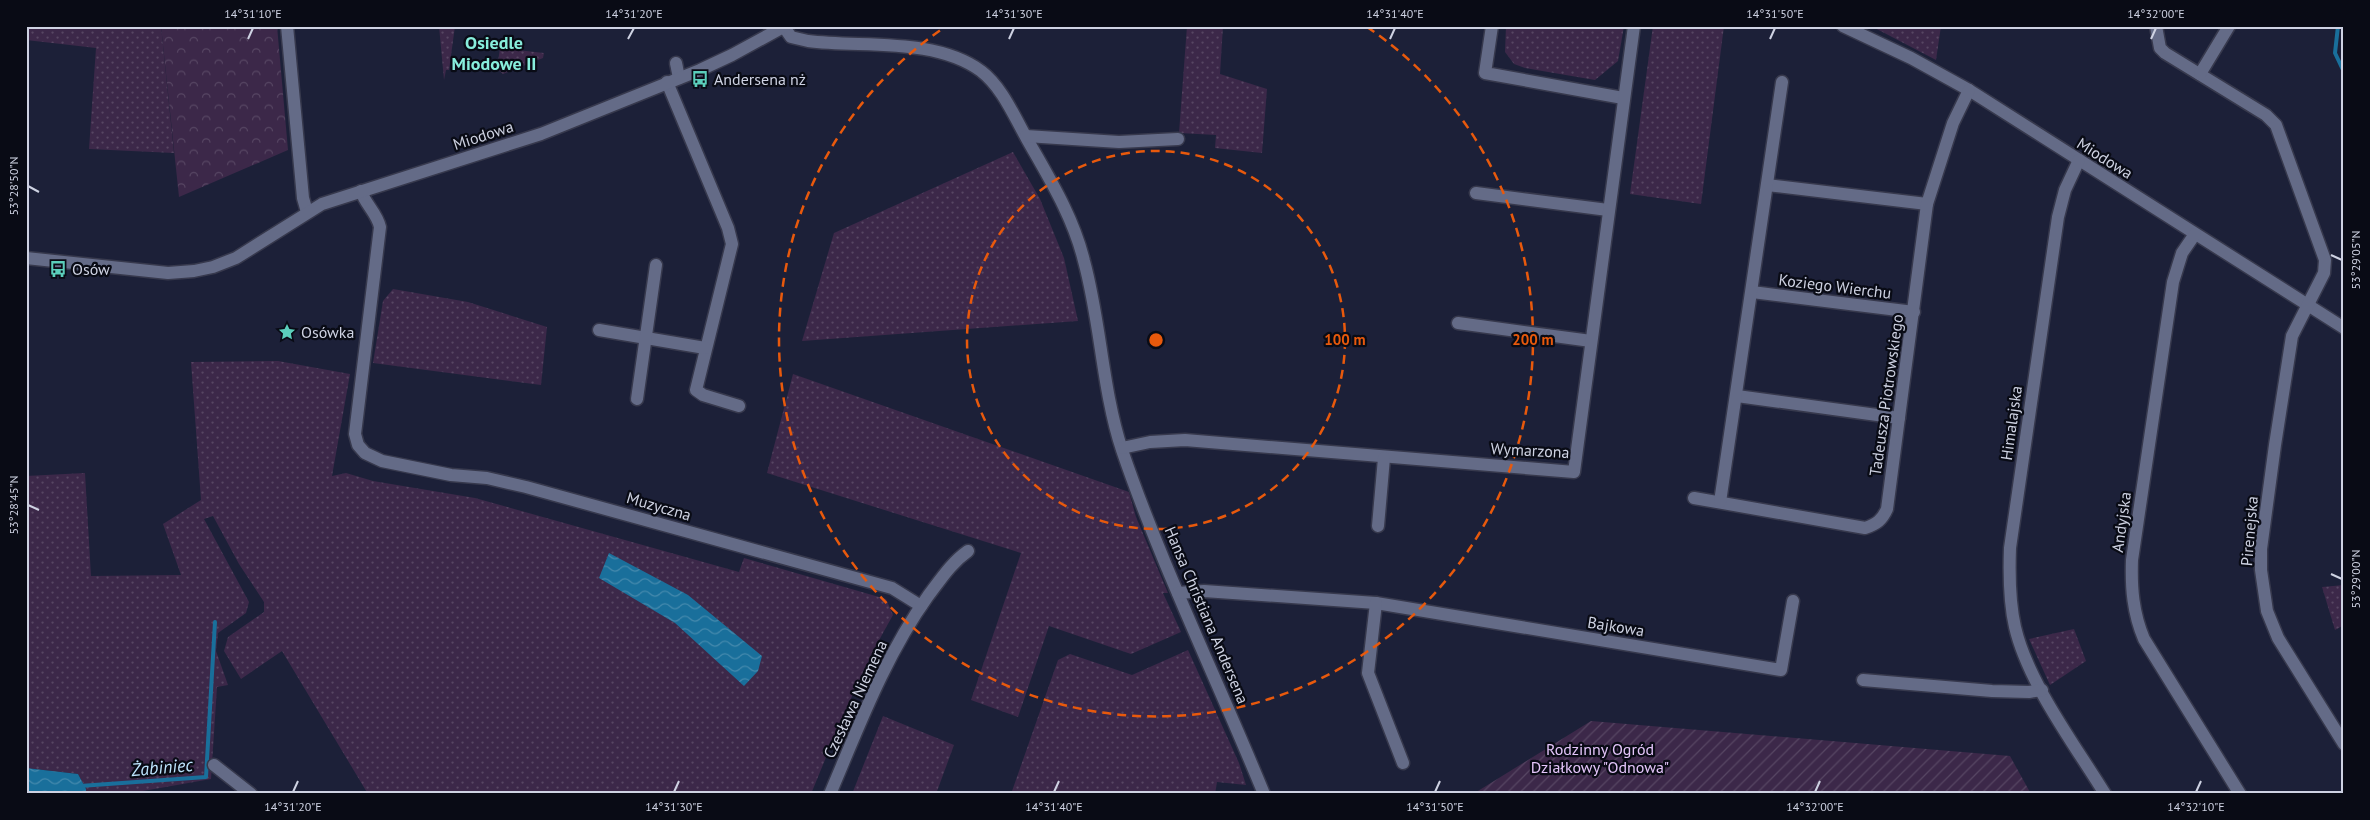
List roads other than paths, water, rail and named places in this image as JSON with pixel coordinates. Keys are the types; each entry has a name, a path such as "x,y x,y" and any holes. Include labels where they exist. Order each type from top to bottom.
{"street":[{"path":"286,26 302,198 307,212"},
{"path":"1492,26 1485,73 1623,98"},
{"name":"Wymarzona","path":"1384,458 1437,460 1574,472 1634,26"},
{"name":"Miodowa","path":"1843,26 1911,58 1968,90 2344,328"},
{"name":"Pirenejska","path":"2156,26 2160,48 2266,115 2276,125 2325,260 2324,273 2306,305 2292,336 2261,549 2261,584 2267,611 2278,638 2344,744"},
{"path":"2200,74 2229,26"},
{"name":"Miodowa","path":"26,258 154,272 194,271 213,267 236,258 307,212 326,202 541,134 732,56 785,27"},
{"name":"Hansa Christiana Andersena","path":"785,27 792,37 808,41 924,49 955,57 975,67 990,78 1026,136 1060,198 1080,245 1094,304 1112,414 1122,448 1178,593 1264,794"},
{"path":"676,64 673,80 728,228 732,244 696,390 703,395 739,406"},
{"path":"1720,502 1782,82"},
{"name":"Tadeusza Piotrowskiego","path":"1694,498 1865,528 1876,525 1883,517 1887,509 1900,418 1927,204 1953,124 1968,90"},
{"path":"1026,136 1119,142 1178,139"},
{"name":"Himalajska","path":"2079,160 2065,190 2058,217 2010,548 2009,593 2015,628 2028,662 2042,690 2106,794"},
{"path":"1767,185 1927,204"},
{"name":"Muzyczna","path":"361,191 364,199 378,218 380,227 355,434 358,444 365,453 382,461 451,475 487,478 569,498 892,588 921,606"},
{"path":"1476,193 1608,210"},
{"name":"Andyjska","path":"2195,234 2182,253 2173,282 2132,560 2132,596 2137,623 2144,639 2240,794"},
{"path":"637,398 656,265"},
{"name":"Koziego Wierchu","path":"1752,292 1914,312"},
{"path":"1458,323 1591,341"},
{"path":"599,330 705,348"},
{"path":"1737,396 1900,418"},
{"path":"1122,448 1150,442 1185,440 1384,458 1378,526"},
{"name":"Czesława Niemena","path":"830,794 889,659 921,606 953,562 968,551"},
{"name":"Bajkowa","path":"1178,593 1204,591 1376,603 1781,670 1793,601"},
{"path":"1376,603 1368,673 1403,763"},
{"path":"1863,680 1992,691 2028,692 2042,690"},
{"path":"214,765 251,794"}],"water":[{"path":"609,553 688,595 762,656 758,671 744,686 675,623 599,578"},
{"path":"26,768 78,774 86,789 86,794 26,794"}],"waterway":[{"name":"Osówka","path":"2338,26 2335,53 2344,72"},
{"name":"Żabiniec","path":"80,786 206,777 215,622"}],"place":[{"name":"Andersena nż","path":"700,79"},
{"name":"Osów","path":"58,269"},
{"name":"Osówka","path":"287,332"}],"district":[{"name":"Osiedle Miodowe II","path":"494,52"}],"park label":[{"name":"Rodzinny Ogród Działkowy \"Odnowa\"","path":"1600,758"}]}
